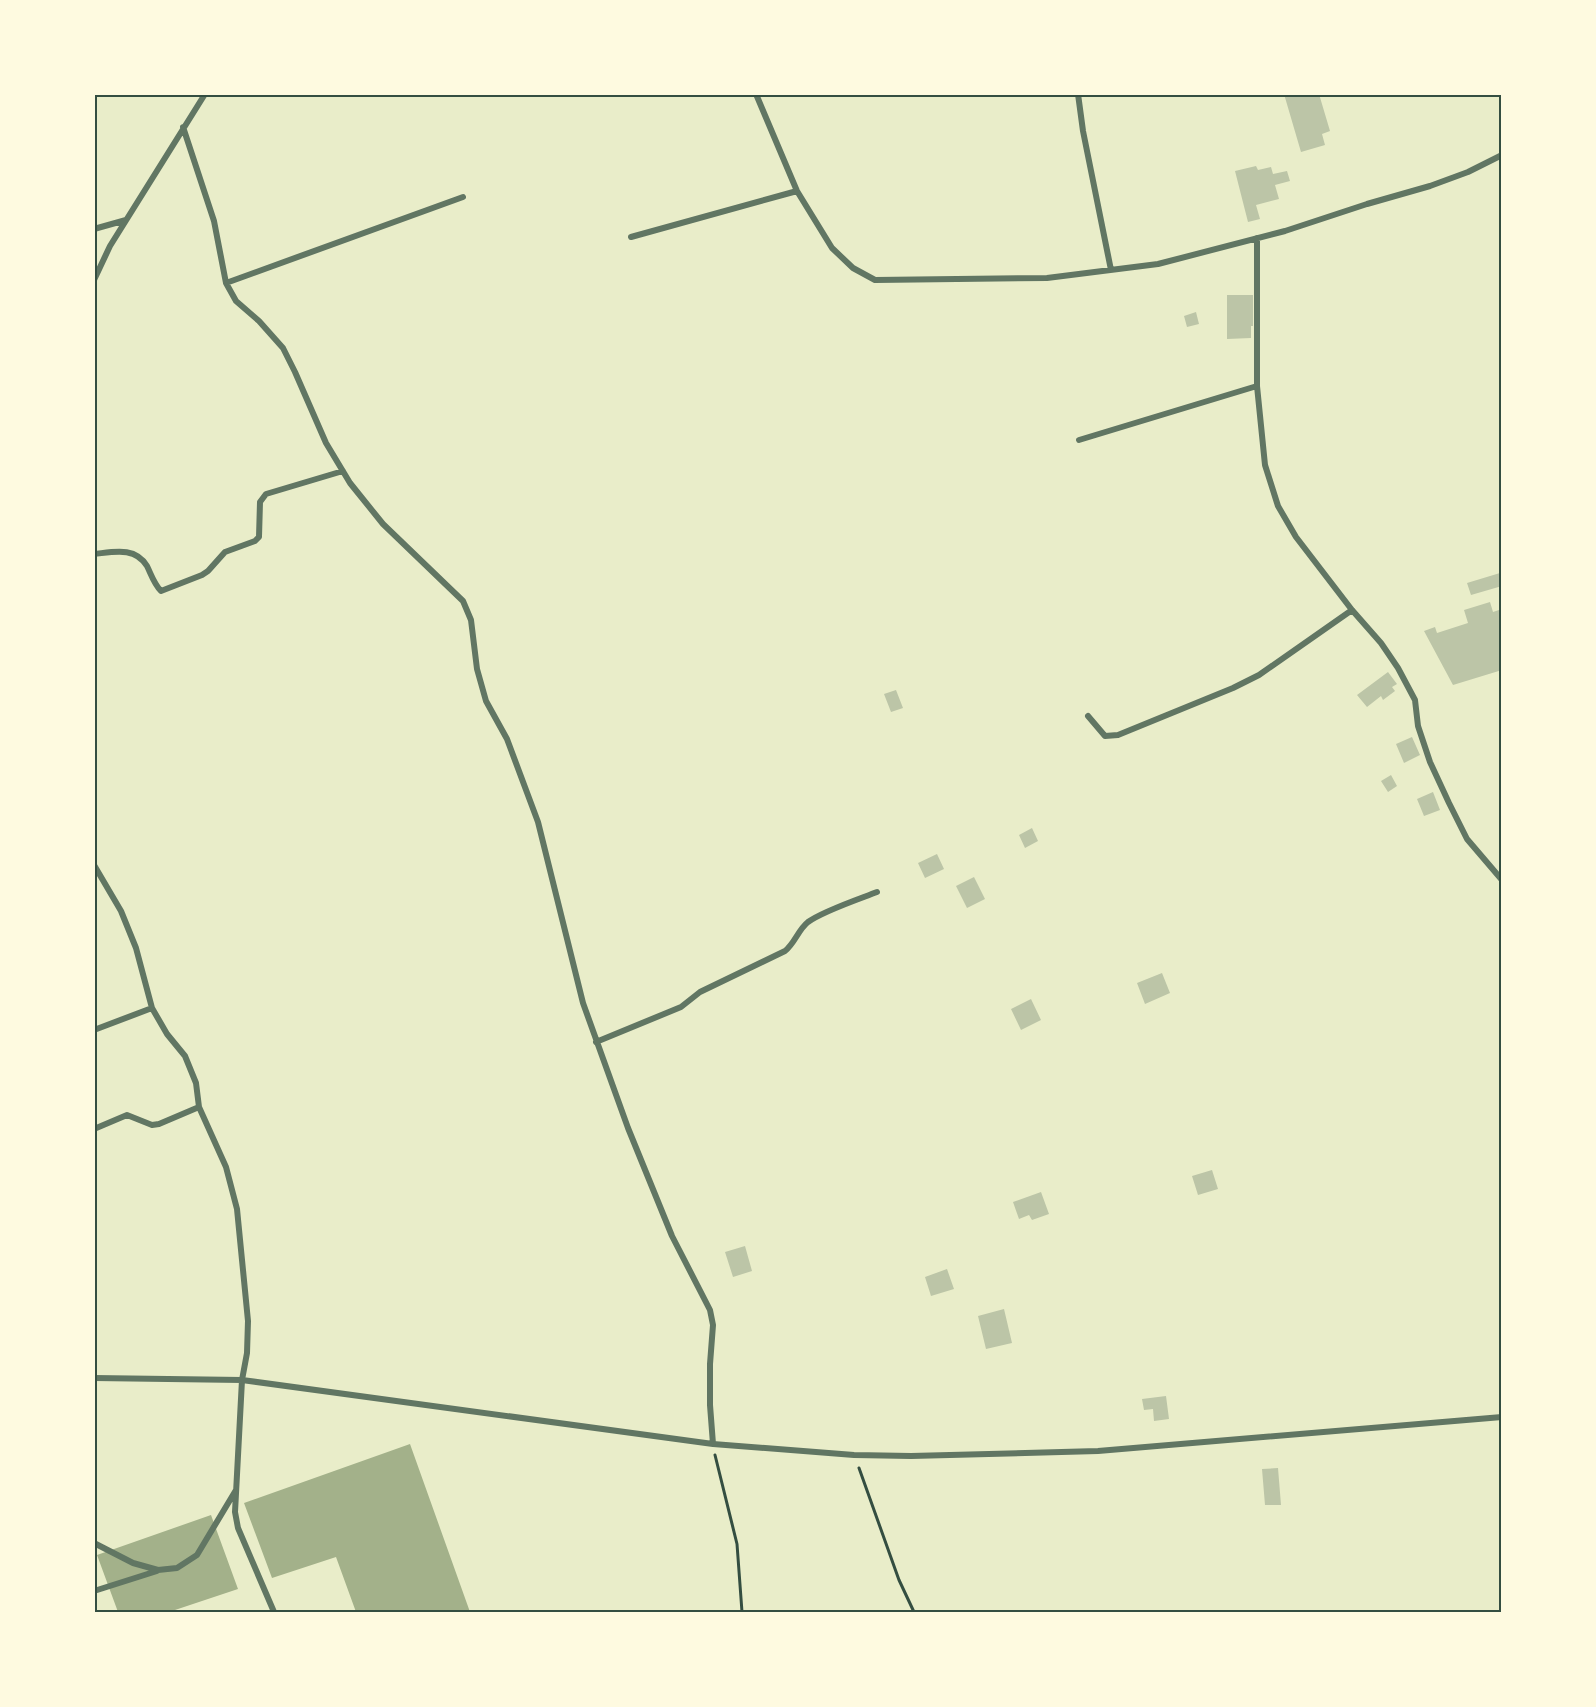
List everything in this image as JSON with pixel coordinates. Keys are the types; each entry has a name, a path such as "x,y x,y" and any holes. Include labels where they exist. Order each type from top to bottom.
{"street":[{"path":"94,280 110,246 205,94"},
{"path":"756,94 797,191 832,248 853,268 875,280 1047,278 1158,264 1257,238 1430,186 1468,172 1502,155"},
{"path":"1078,94 1083,131 1111,270"},
{"path":"183,127 214,221 226,283 236,301 259,321 283,348 296,372 326,443 343,471 383,524 463,601 471,620 477,669 486,701 507,739 538,822 583,1003 596,1042 672,1236 710,1310 713,1325 710,1364 713,1444"},
{"path":"631,237 797,191"},
{"path":"226,283 463,197"},
{"path":"94,229 127,220"},
{"path":"1257,238 1257,386 1265,465 1278,506 1296,537 1352,610 1381,643 1398,668 1414,700 1418,726 1430,762 1449,803 1467,839 1502,880"},
{"path":"1079,440 1257,386"},
{"path":"94,554 125,551 135,554 145,563 161,591 202,575 225,552 255,542 259,537 260,502 266,494 343,471"},
{"path":"1088,716 1106,736 1118,735 1259,675 1352,610"},
{"path":"94,865 121,911 136,948 152,1008 167,1034 185,1056 196,1083 200,1107 226,1167 237,1209 248,1321 242,1380 235,1512 238,1528 274,1612"},
{"path":"596,1042 681,1008 700,993 785,951 809,922 877,892"},
{"path":"94,1030 152,1008"},
{"path":"94,1129 127,1115 152,1125 159,1124 200,1107"},
{"path":"94,1377 242,1380 713,1444 854,1455 911,1456 1098,1451 1502,1417"},
{"path":"94,1591 158,1570 177,1568 197,1555 236,1489"},
{"path":"94,1543 133,1563 158,1570"}],"path":[{"path":"713,1444 737,1544 742,1612"},
{"path":"854,1455 899,1580 915,1612"}],"shaded area":[{"path":"410,1444 470,1612 356,1612 336,1557 272,1578 244,1503"},
{"path":"211,1515 238,1589 169,1612 118,1612 97,1555"}],"building":[{"path":"1284,94 1319,94 1330,131 1322,134 1325,145 1301,152"},
{"path":"1256,166 1258,170 1271,167 1273,174 1287,171 1290,181 1275,185 1279,199 1256,205 1260,219 1248,222 1235,171"},
{"path":"1227,295 1253,295 1251,338 1227,339"},
{"path":"1196,312 1199,324 1187,327 1184,316"},
{"path":"1500,573 1502,586 1471,595 1467,583"},
{"path":"1490,602 1493,612 1502,609 1502,670 1453,685 1424,631 1435,627 1437,633 1468,623 1464,610"},
{"path":"1388,672 1397,684 1392,687 1395,691 1383,700 1381,696 1367,707 1357,695"},
{"path":"896,690 903,708 891,712 884,694"},
{"path":"1412,737 1420,755 1404,763 1396,744"},
{"path":"1391,775 1397,786 1388,792 1381,781"},
{"path":"1433,792 1440,810 1424,816 1417,799"},
{"path":"1032,828 1038,841 1025,848 1019,835"},
{"path":"937,854 944,869 925,878 918,863"},
{"path":"974,877 985,899 967,908 956,886"},
{"path":"1162,973 1170,993 1145,1004 1137,983"},
{"path":"1031,999 1041,1020 1021,1030 1011,1009"},
{"path":"1212,1170 1218,1189 1198,1195 1192,1176"},
{"path":"1041,1192 1049,1214 1032,1220 1029,1215 1019,1219 1013,1202"},
{"path":"745,1246 752,1271 733,1277 725,1252"},
{"path":"947,1269 954,1289 931,1296 925,1277"},
{"path":"1004,1309 1012,1343 986,1349 978,1316"},
{"path":"1166,1396 1169,1419 1154,1421 1153,1409 1144,1410 1142,1399"},
{"path":"1278,1468 1281,1505 1265,1505 1262,1469"}]}
